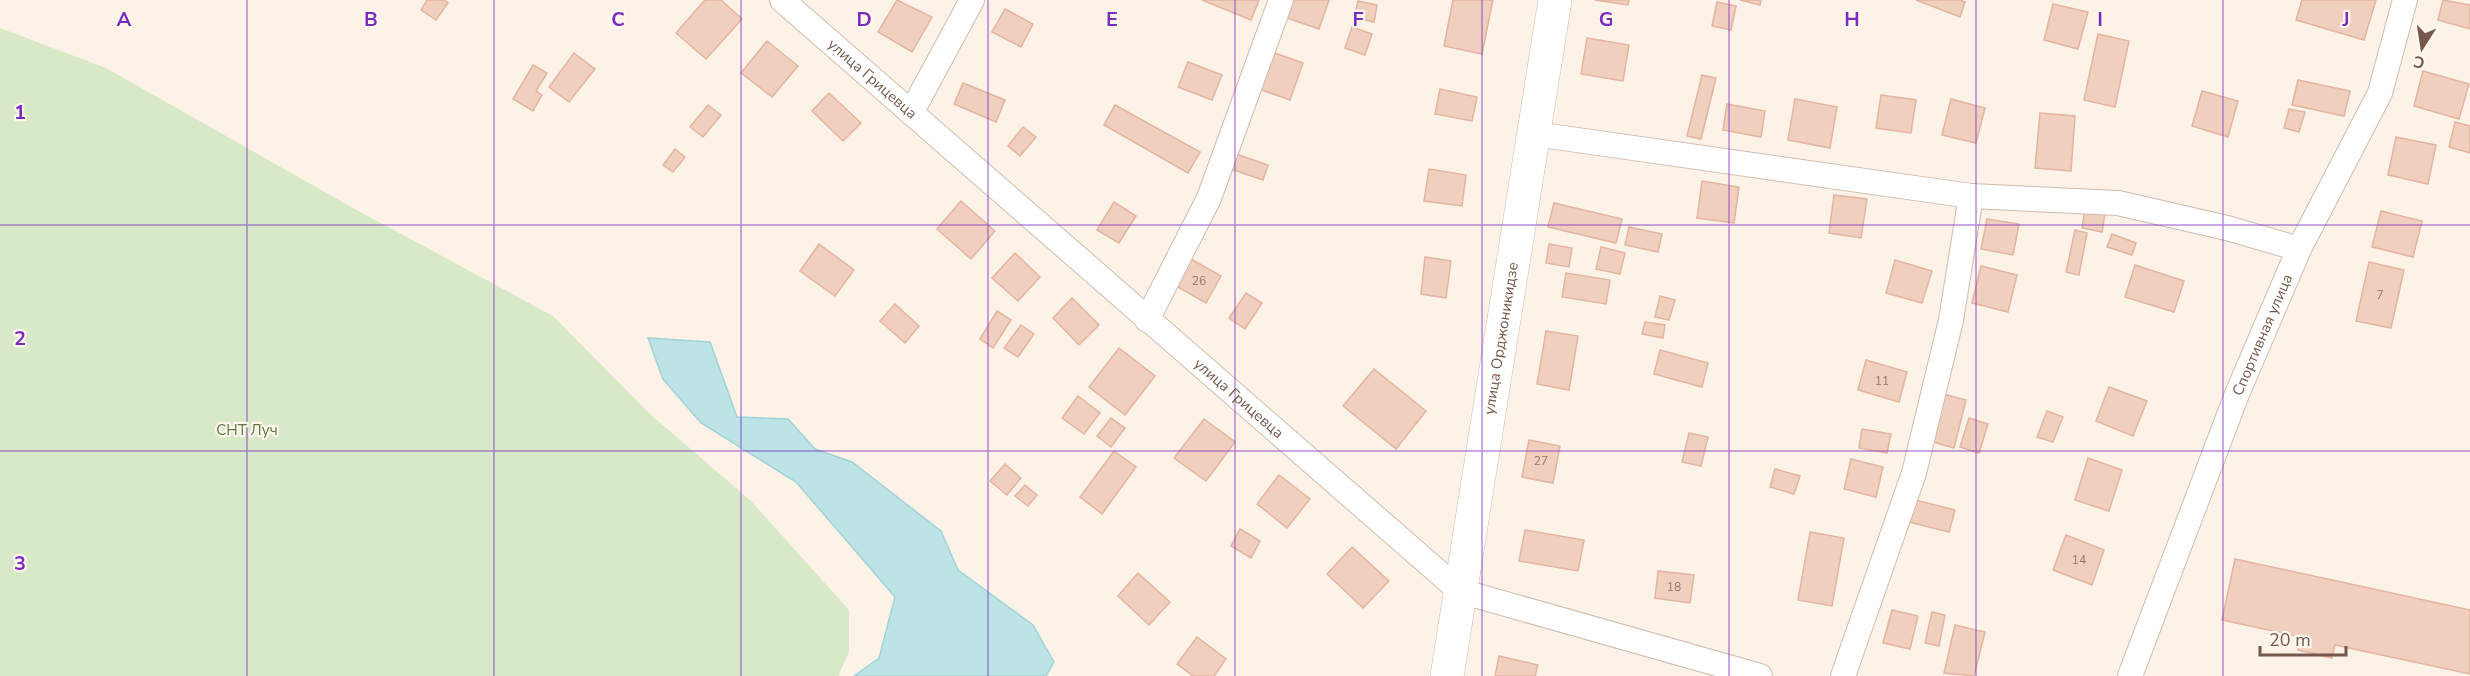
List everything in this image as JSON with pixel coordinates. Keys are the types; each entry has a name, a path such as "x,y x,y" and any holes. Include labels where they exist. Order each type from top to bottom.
{"street":[{"name":"улица Грицевца","path":"782,0 1460,591 1760,676"},
{"path":"911,113 972,0"},
{"path":"1147,320 1209,198 1281,0"},
{"name":"улица Орджоникидзе","path":"1447,676 1555,0"},
{"name":"Спортивная улица","path":"2130,676 2237,394 2299,249 2380,93 2404,0"},
{"path":"1535,134 1971,196 2118,203 2227,228 2299,249"},
{"path":"1843,676 1914,473 1951,320 1971,196"}],"green space":[{"name":"СНТ Луч","path":"0,28 106,68 353,208 553,316 651,415 751,501 849,610 849,652 838,676 0,676"}],"water":[{"path":"648,338 710,342 737,417 788,419 815,449 852,462 941,531 958,570 1033,625 1054,662 1046,676 854,676 879,658 895,597 796,482 701,423 663,379"}],"building":[{"path":"427,0 444,0 448,3 436,20 421,10"},
{"path":"705,0 721,0 742,19 706,59 676,33"},
{"path":"897,0 932,17 912,52 878,32"},
{"path":"1202,0 1259,0 1251,20"},
{"path":"1289,0 1329,0 1319,29 1284,17"},
{"path":"1453,0 1493,0 1482,54 1444,46"},
{"path":"1595,0 1629,0 1628,5"},
{"path":"1740,0 1761,0 1760,5"},
{"path":"1916,0 1960,0 1965,2 1960,17"},
{"path":"2302,0 2376,0 2364,40 2296,20"},
{"path":"2443,0 2470,5 2470,29 2438,20"},
{"path":"1358,1 1377,5 1374,22 1354,18"},
{"path":"1717,2 1736,6 1731,30 1712,26"},
{"path":"2053,4 2088,12 2078,49 2044,40"},
{"path":"1005,9 1033,24 1021,47 992,32"},
{"path":"1352,27 1372,34 1365,55 1345,48"},
{"path":"2098,34 2129,41 2115,107 2084,100"},
{"path":"1587,38 1629,45 1623,81 1581,74"},
{"path":"767,41 798,66 772,97 741,73"},
{"path":"1272,52 1303,63 1290,100 1259,89"},
{"path":"574,53 595,69 569,102 549,87"},
{"path":"1188,62 1222,75 1212,100 1178,87"},
{"path":"533,65 547,73 536,91 542,95 533,111 513,99"},
{"path":"2423,71 2469,84 2459,119 2414,106"},
{"path":"1702,75 1716,78 1701,139 1687,136"},
{"path":"2298,80 2350,91 2344,116 2292,105"},
{"path":"963,83 1005,100 996,122 954,104"},
{"path":"1440,89 1477,97 1472,121 1435,114"},
{"path":"2202,91 2238,101 2228,137 2192,126"},
{"path":"829,93 861,123 843,141 812,111"},
{"path":"1881,95 1916,100 1911,133 1876,128"},
{"path":"1795,99 1837,107 1830,148 1788,140"},
{"path":"1951,99 1985,108 1976,143 1942,135"},
{"path":"1727,104 1765,111 1761,137 1723,130"},
{"path":"708,105 721,115 703,137 690,127"},
{"path":"1115,105 1200,152 1188,173 1104,125"},
{"path":"2289,109 2305,112 2299,132 2284,128"},
{"path":"2040,113 2075,116 2071,171 2035,168"},
{"path":"2455,122 2470,126 2470,153 2449,147"},
{"path":"1023,127 1036,137 1020,156 1008,146"},
{"path":"2396,137 2436,145 2428,184 2388,175"},
{"path":"675,149 685,157 673,172 663,165"},
{"path":"1233,153 1268,165 1263,180 1228,168"},
{"path":"1429,169 1466,175 1462,206 1424,201"},
{"path":"1702,181 1739,187 1734,223 1697,218"},
{"path":"1834,195 1867,199 1861,238 1829,233"},
{"path":"961,201 995,231 971,259 937,229"},
{"path":"1114,202 1136,216 1119,243 1097,230"},
{"path":"1554,203 1622,219 1616,243 1548,227"},
{"path":"2086,203 2106,207 2102,232 2082,228"},
{"path":"2381,211 2422,221 2413,257 2372,247"},
{"path":"1987,219 2019,224 2013,255 1981,249"},
{"path":"1629,227 1662,234 1658,252 1625,245"},
{"path":"2075,230 2087,233 2079,275 2066,272"},
{"path":"2112,234 2136,243 2132,255 2107,247"},
{"path":"819,244 854,270 835,296 800,271"},
{"path":"1549,244 1572,248 1569,267 1546,263"},
{"path":"1601,247 1625,253 1620,274 1596,269"},
{"path":"1015,253 1040,277 1018,301 992,278"},
{"path":"1425,257 1451,261 1446,298 1421,294"},
{"path":"1191,259 1221,276 1206,303 1176,286"},
{"path":"1895,260 1932,271 1922,303 1886,293"},
{"path":"2369,262 2404,270 2391,328 2356,321"},
{"path":"2135,265 2184,281 2174,312 2125,297"},
{"path":"1981,266 2017,275 2008,312 1972,303"},
{"path":"1566,273 1610,280 1606,304 1562,297"},
{"path":"1246,293 1262,303 1245,329 1229,318"},
{"path":"1660,296 1675,300 1669,320 1655,317"},
{"path":"1072,298 1099,325 1079,345 1053,318"},
{"path":"895,304 919,326 905,343 880,321"},
{"path":"997,311 1011,320 993,348 980,339"},
{"path":"1645,322 1665,325 1663,338 1642,334"},
{"path":"1021,325 1034,334 1018,357 1004,348"},
{"path":"1546,331 1578,336 1569,390 1537,384"},
{"path":"1119,348 1155,376 1125,415 1089,387"},
{"path":"1660,350 1708,363 1702,387 1654,374"},
{"path":"1866,360 1907,372 1899,402 1858,390"},
{"path":"1374,369 1426,411 1396,449 1343,406"},
{"path":"2109,387 2147,401 2133,436 2096,421"},
{"path":"1943,394 1966,400 1954,448 1930,441"},
{"path":"1078,396 1100,413 1084,434 1062,418"},
{"path":"2047,411 2063,417 2053,442 2037,437"},
{"path":"1111,418 1125,428 1111,447 1097,436"},
{"path":"1969,418 1988,424 1979,453 1960,447"},
{"path":"1204,419 1235,442 1206,481 1174,458"},
{"path":"1862,429 1891,434 1887,453 1859,448"},
{"path":"1689,433 1708,437 1701,466 1682,462"},
{"path":"1529,440 1560,446 1553,483 1522,477"},
{"path":"1114,451 1136,467 1102,514 1080,497"},
{"path":"2088,458 2122,470 2109,511 2075,500"},
{"path":"1851,459 1883,467 1876,497 1844,489"},
{"path":"1005,464 1021,478 1007,495 990,481"},
{"path":"1775,469 1800,476 1794,494 1770,487"},
{"path":"1279,475 1310,499 1287,528 1257,504"},
{"path":"1025,485 1037,495 1028,506 1015,496"},
{"path":"1915,500 1955,510 1949,532 1909,522"},
{"path":"1240,529 1260,541 1251,558 1231,546"},
{"path":"1525,530 1584,540 1578,571 1519,561"},
{"path":"1810,532 1844,538 1832,606 1798,600"},
{"path":"2066,535 2104,550 2092,585 2053,570"},
{"path":"1352,547 1389,581 1363,608 1327,574"},
{"path":"2235,559 2470,610 2470,674 2335,645 2332,658 2298,650 2301,637 2222,620"},
{"path":"1658,571 1694,575 1690,603 1655,598"},
{"path":"1138,573 1170,602 1149,625 1118,596"},
{"path":"1892,610 1918,616 1910,649 1883,643"},
{"path":"1932,612 1945,615 1939,646 1925,643"},
{"path":"1955,625 1985,632 1974,676 1944,673"},
{"path":"1197,637 1226,659 1214,676 1193,676 1177,664"},
{"path":"1499,656 1538,665 1535,676 1495,676"}]}
